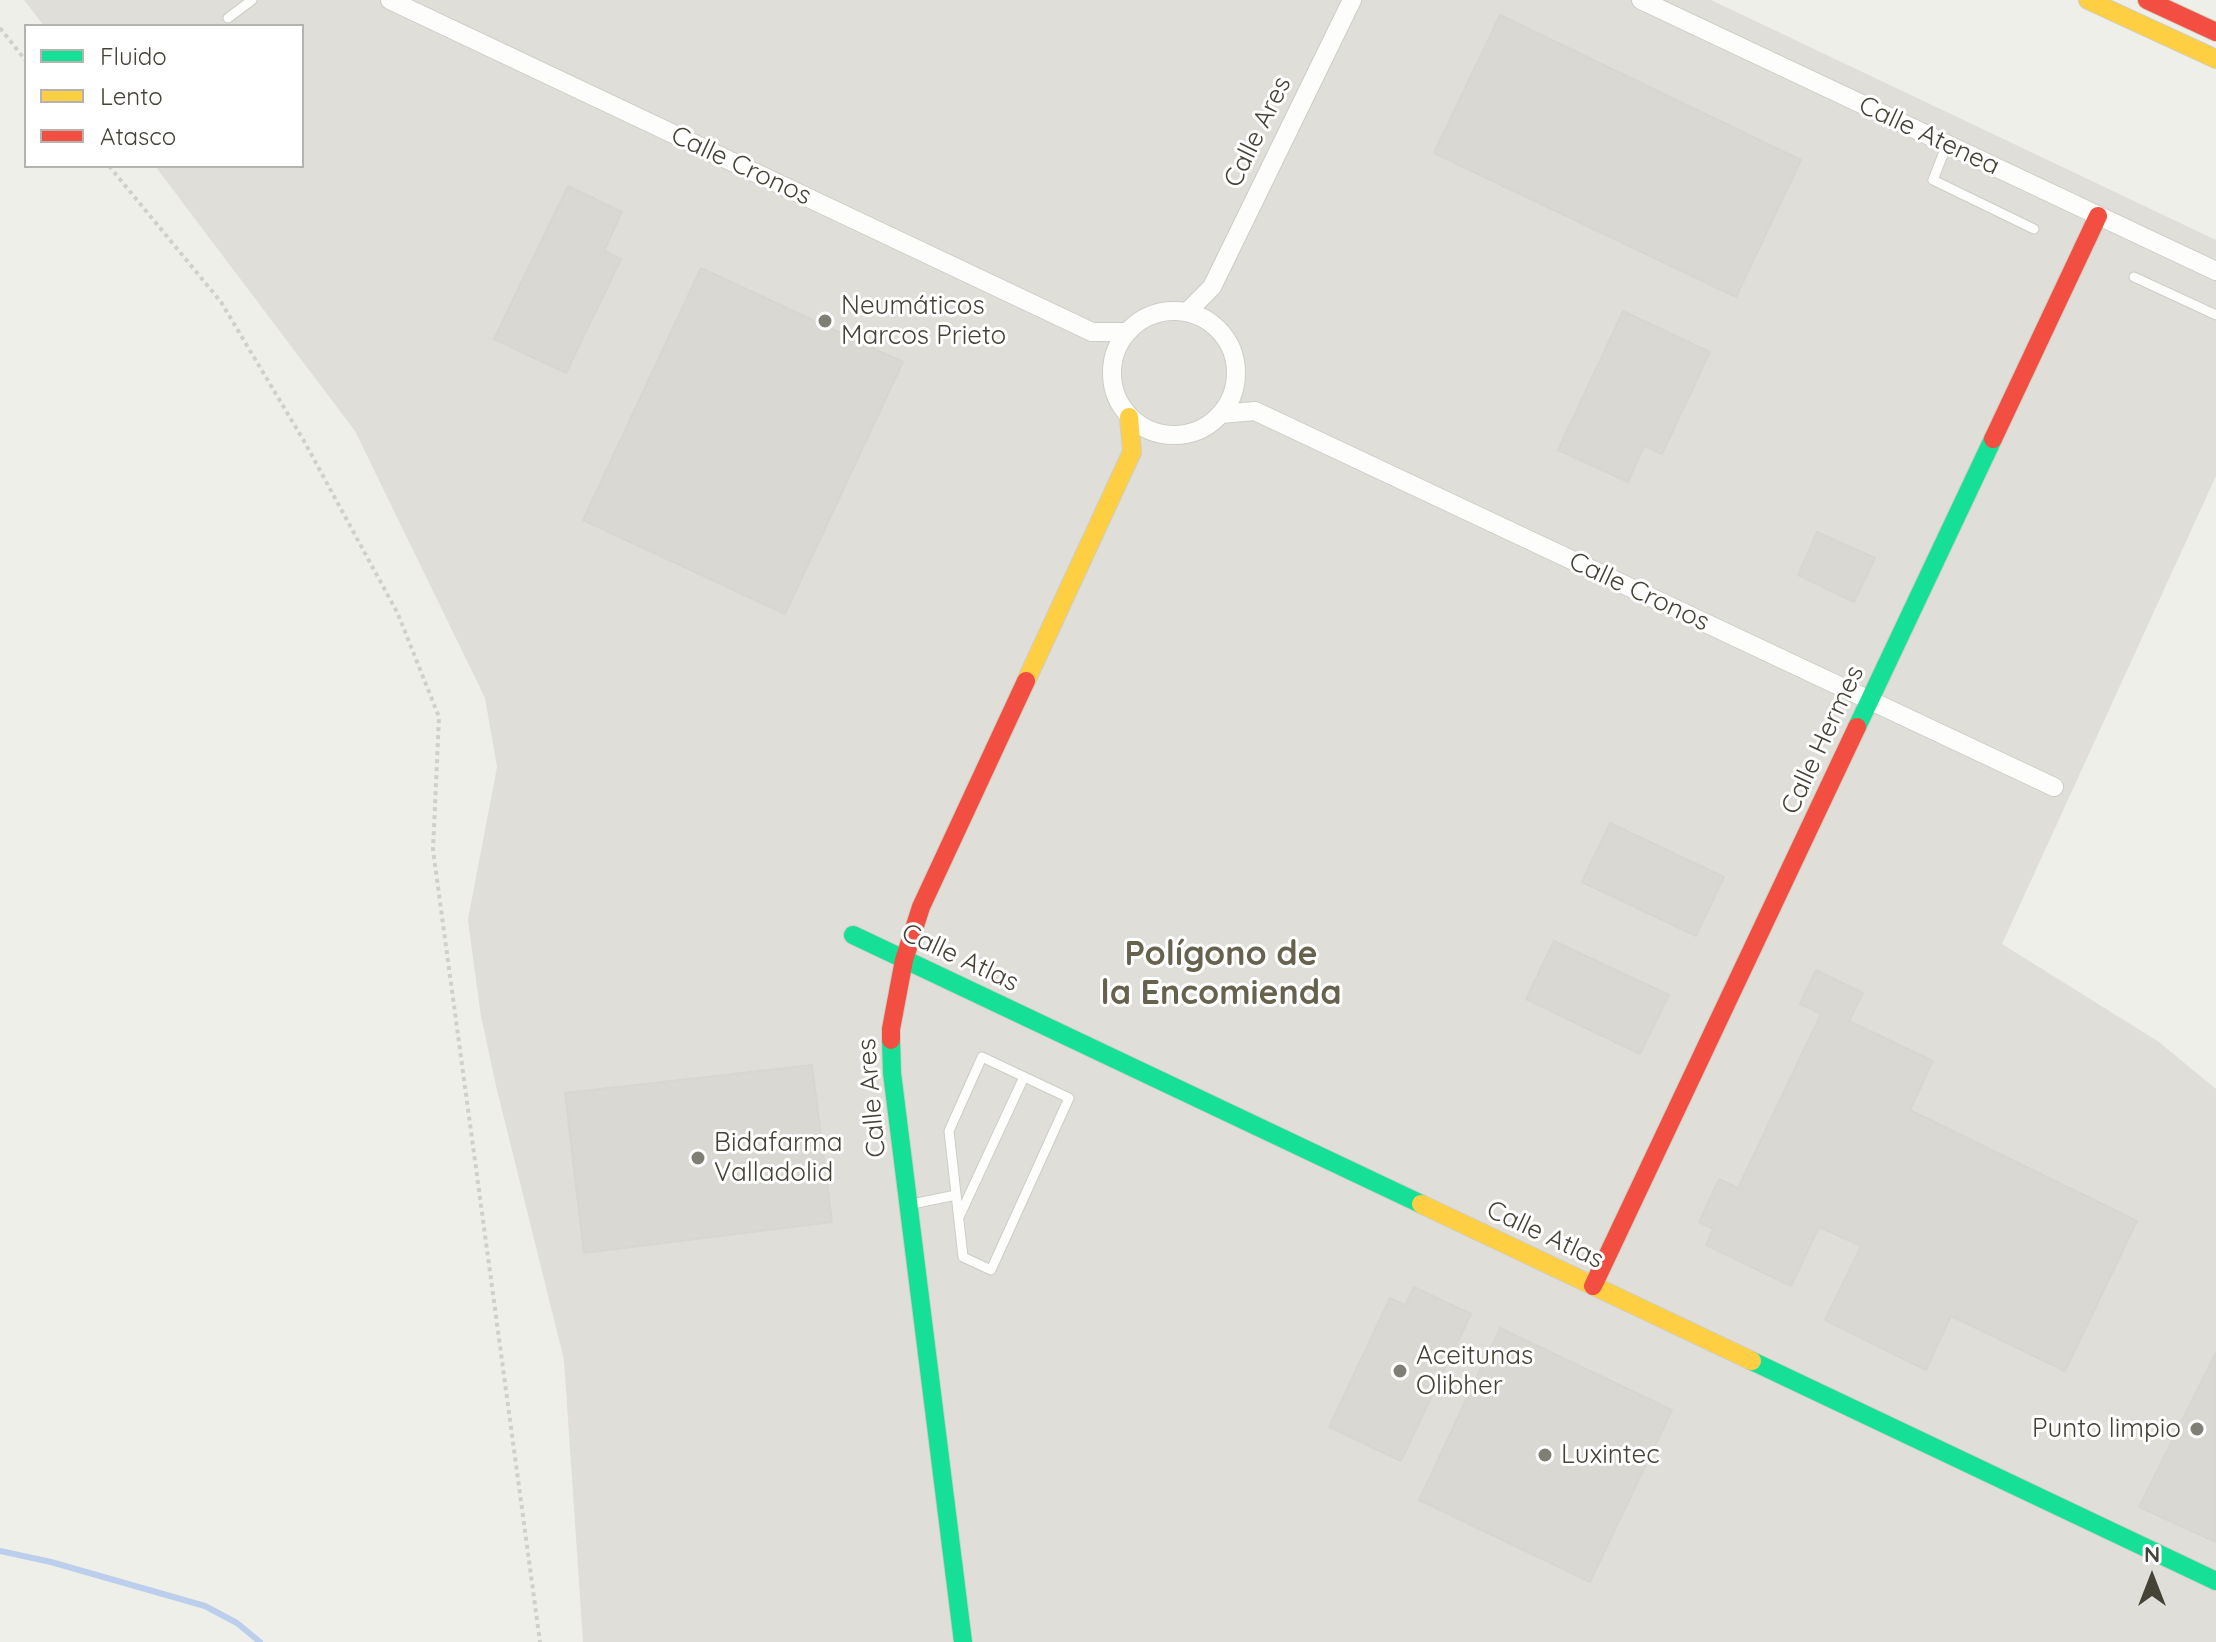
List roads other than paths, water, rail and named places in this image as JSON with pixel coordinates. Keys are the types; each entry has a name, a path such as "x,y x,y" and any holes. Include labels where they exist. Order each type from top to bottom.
{"street":[{"name":"Calle Ares","path":"1187,312 1212,287 1352,0"},
{"name":"Calle Atenea","path":"1641,0 2216,271"},
{"path":"2088,0 2216,59"},
{"path":"2147,0 2216,32"},
{"name":"Calle Cronos","path":"401,2 1092,332 1127,332"},
{"name":"Calle Hermes","path":"1593,1286 2098,216"},
{"path":"1212,287 1215,327"},
{"path":"1171,311 1187,312 1215,327 1233,353 1235,384 1221,414 1199,431 1186,435 1158,434 1142,428 1117,401 1112,383 1112,364 1117,347 1127,332 1139,321 1171,311"},
{"path":"1092,332 1112,364"},
{"path":"1235,384 1255,411"},
{"path":"1221,414 1255,411"},
{"name":"Calle Cronos","path":"1255,411 2054,787"},
{"name":"Calle Ares","path":"963,1642 892,1073 891,1029 904,960 921,907 1132,452 1129,417"},
{"path":"1132,452 1158,434"},
{"name":"Calle Atlas","path":"853,935 2216,1581"}],"lane":[{"path":"228,18 252,0"},
{"path":"1947,144 1933,180 2034,229"},
{"path":"2134,277 2216,315"},
{"path":"982,1057 1024,1077 1069,1098 991,1270 963,1257 949,1131 982,1057"},
{"path":"959,1217 1024,1077"},
{"path":"908,1204 956,1195"}],"waterway":[{"path":"0,1551 51,1562 205,1606 237,1623 260,1642"}],"place":[{"name":"Neumáticos Marcos Prieto","path":"825,321"},
{"name":"Bidafarma Valladolid","path":"698,1158"},
{"name":"Aceitunas Olibher","path":"1400,1371"},
{"name":"Punto limpio","path":"2197,1429"},
{"name":"Luxintec","path":"1545,1455"}],"district":[{"name":"Polígono de la Encomienda","path":"1221,974"}]}
